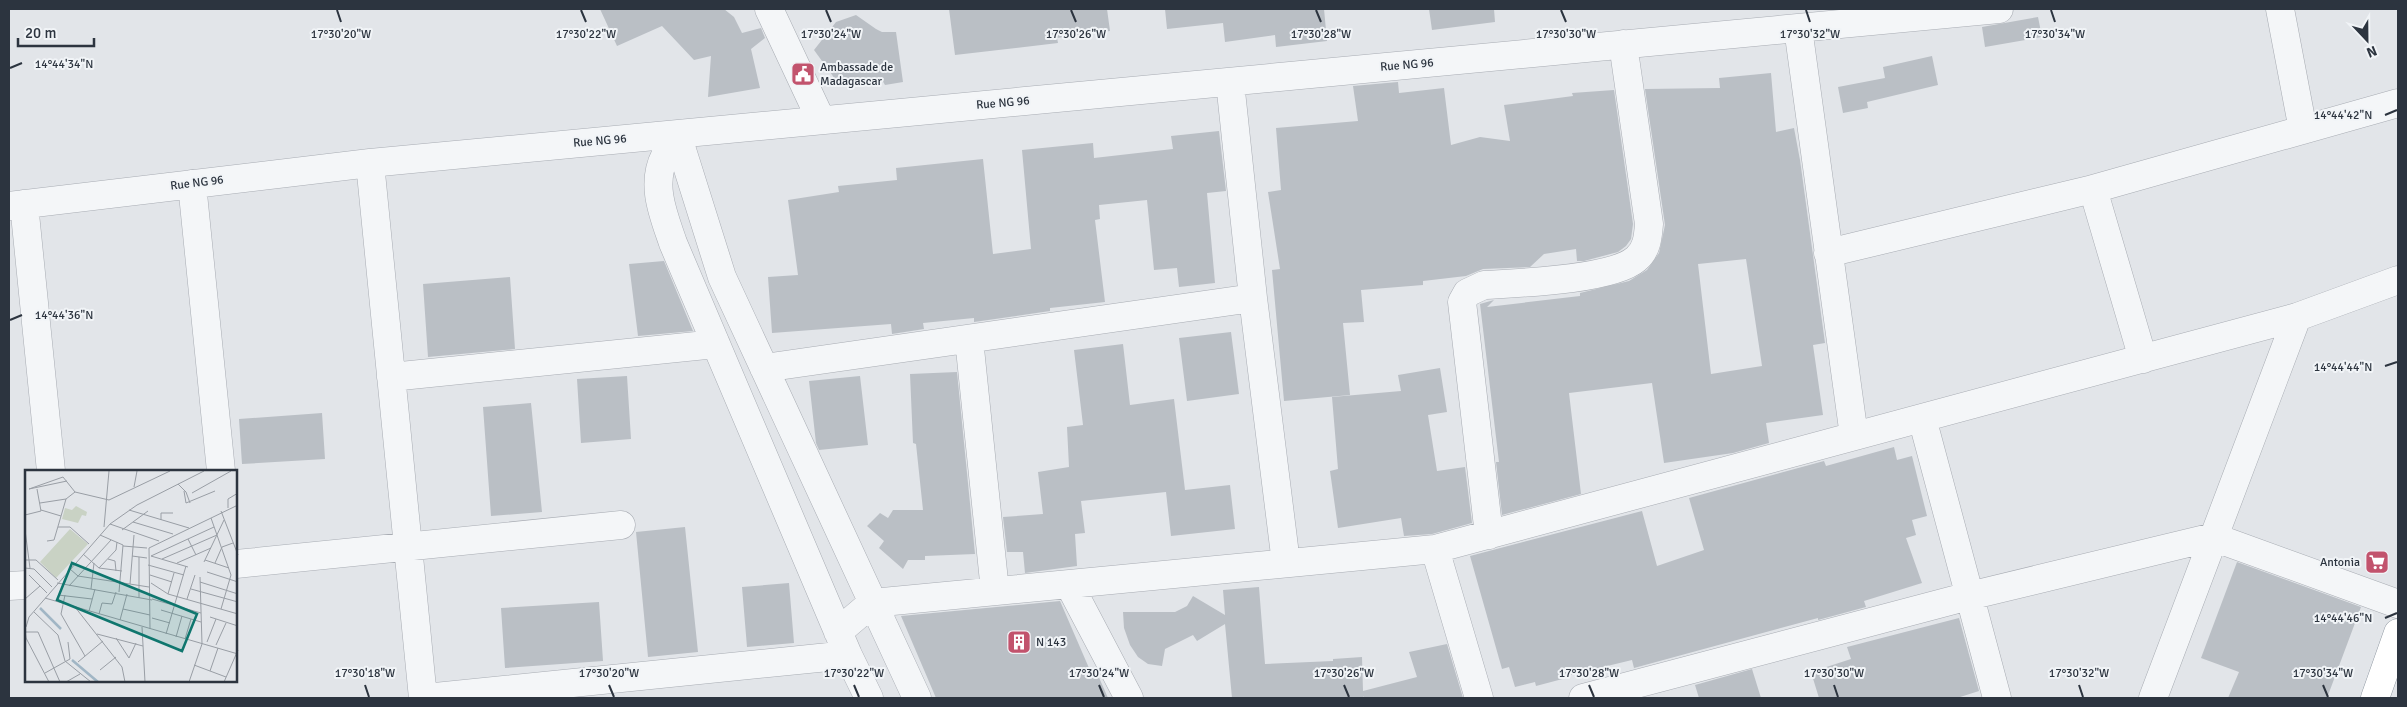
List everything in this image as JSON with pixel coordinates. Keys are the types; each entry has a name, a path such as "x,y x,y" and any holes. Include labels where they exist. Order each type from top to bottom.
{"highway":[{"path":"2375,698 2398,633"}],"street":[{"path":"769,9 821,120"},
{"name":"Rue NG 96","path":"16,205 370,163 678,139 821,120 1999,9"},
{"path":"2280,9 2303,130"},
{"path":"1798,28 1854,436"},
{"path":"1489,535 1462,302 1467,293 1484,285 1597,274 1636,260 1644,248 1648,241 1649,224 1623,44"},
{"path":"1230,82 1253,298 1286,564"},
{"path":"1828,253 2093,189 2398,103"},
{"path":"678,139 665,155 658,180 660,203 674,243 716,344 843,644 869,698"},
{"path":"678,139 722,277 917,698"},
{"path":"370,163 424,698 843,644 872,602"},
{"path":"192,184 221,470"},
{"path":"2093,189 2142,359"},
{"path":"16,205 51,470"},
{"path":"872,602 1435,549 2297,317 2398,280"},
{"path":"764,368 1253,298"},
{"path":"2153,698 2297,317"},
{"path":"969,338 995,591"},
{"path":"392,377 716,344"},
{"path":"1922,418 1997,698"},
{"path":"238,564 621,525"},
{"path":"1583,698 1969,596 2213,537 2398,604"},
{"path":"1435,549 1479,698"},
{"path":"1069,584 1129,698"},
{"path":"9,586 25,585"}],"building":[{"path":"600,9 724,9 734,17 742,33 761,28 765,38 751,49 760,88 708,97 711,56 694,60 662,26 617,46"},
{"path":"949,9 1107,9 1110,31 1057,38 1058,43 955,55"},
{"path":"1165,9 1324,9 1327,41 1276,47 1275,35 1225,42 1223,23 1167,29"},
{"path":"1429,9 1494,9 1495,22 1432,30"},
{"path":"856,15 882,32 896,32 903,82 885,85 881,78 863,81 851,78 835,79 814,50 836,22"},
{"path":"2038,17 2042,37 1985,47 1982,27"},
{"path":"1932,56 1938,85 1867,102 1868,108 1843,113 1838,87 1885,78 1883,67"},
{"path":"1771,73 1776,132 1794,128 1825,343 1813,345 1823,415 1766,423 1769,443 1733,453 1664,463 1652,383 1569,393 1581,494 1502,515 1496,462 1499,462 1480,304 1494,300 1487,307 1580,296 1580,293 1629,281 1647,270 1659,253 1665,225 1645,89 1720,88 1719,78","holes":["1746,259 1762,366 1711,374 1698,264"]},
{"path":"1398,82 1399,93 1444,88 1451,145 1480,137 1510,141 1504,105 1573,96 1572,93 1614,90 1633,224 1631,239 1618,252 1584,261 1577,261 1576,249 1544,254 1530,267 1483,269 1466,276 1423,281 1423,285 1361,290 1364,322 1343,323 1350,395 1284,401 1272,270 1280,269 1268,192 1281,190 1276,128 1358,121 1353,86"},
{"path":"1219,131 1226,191 1207,193 1215,283 1179,287 1177,268 1154,270 1147,200 1099,205 1100,219 1095,220 1105,302 1050,308 1050,311 974,322 974,318 923,323 924,329 892,334 891,324 772,333 768,277 798,275 788,200 839,192 838,186 897,180 896,168 983,159 993,254 1031,249 1022,150 1093,143 1094,158 1173,149 1171,136"},
{"path":"664,261 693,331 638,336 629,264"},
{"path":"510,277 515,349 428,357 423,284"},
{"path":"1231,332 1239,394 1187,401 1179,338"},
{"path":"1123,344 1130,405 1174,399 1185,490 1230,485 1235,529 1171,536 1166,492 1081,501 1085,533 1075,534 1077,566 1025,573 1023,552 1007,552 1003,517 1043,514 1038,472 1069,467 1067,427 1083,425 1074,350"},
{"path":"1440,368 1447,412 1428,415 1437,471 1465,467 1472,523 1432,534 1404,536 1401,518 1338,528 1330,471 1338,469 1332,397 1401,391 1398,375"},
{"path":"957,372 975,554 925,556 925,560 908,560 903,569 879,548 884,541 867,526 880,513 888,518 893,510 923,510 916,444 913,443 910,374"},
{"path":"627,376 631,439 581,443 577,379"},
{"path":"860,376 868,445 819,450 816,443 809,381"},
{"path":"531,403 542,512 491,516 483,407"},
{"path":"322,413 325,459 242,464 239,419"},
{"path":"1894,447 1897,460 1912,456 1927,516 1912,520 1916,535 1906,538 1922,583 1864,601 1866,607 1818,620 1818,618 1634,668 1632,660 1570,675 1570,677 1536,686 1535,682 1515,687 1509,667 1502,669 1470,556 1642,511 1657,566 1704,550 1689,498 1824,461 1826,466"},
{"path":"685,527 698,652 648,657 636,532"},
{"path":"2237,562 2361,607 2327,698 2228,698 2239,672 2201,658"},
{"path":"789,583 794,643 747,647 742,587"},
{"path":"1259,587 1265,664 1333,661 1333,659 1362,657 1363,691 1417,677 1409,652 1447,644 1463,698 1364,698 1363,696 1363,698 1232,698 1225,624 1197,641 1193,635 1165,649 1162,666 1148,664 1138,657 1130,645 1124,628 1123,612 1175,612 1187,606 1193,596 1225,615 1223,590"},
{"path":"1060,601 1092,675 1097,673 1108,698 936,698 901,616"},
{"path":"599,602 603,661 505,668 501,608"},
{"path":"1959,618 1979,691 1957,698 1819,698 1811,672 1851,659 1847,647"},
{"path":"1752,669 1761,698 1699,698 1695,685"}],"place":[{"name":"Ambassade de Madagascar","path":"803,74"},
{"name":"Antonia","path":"2377,562"},
{"name":"N 143","path":"1019,642"}]}
